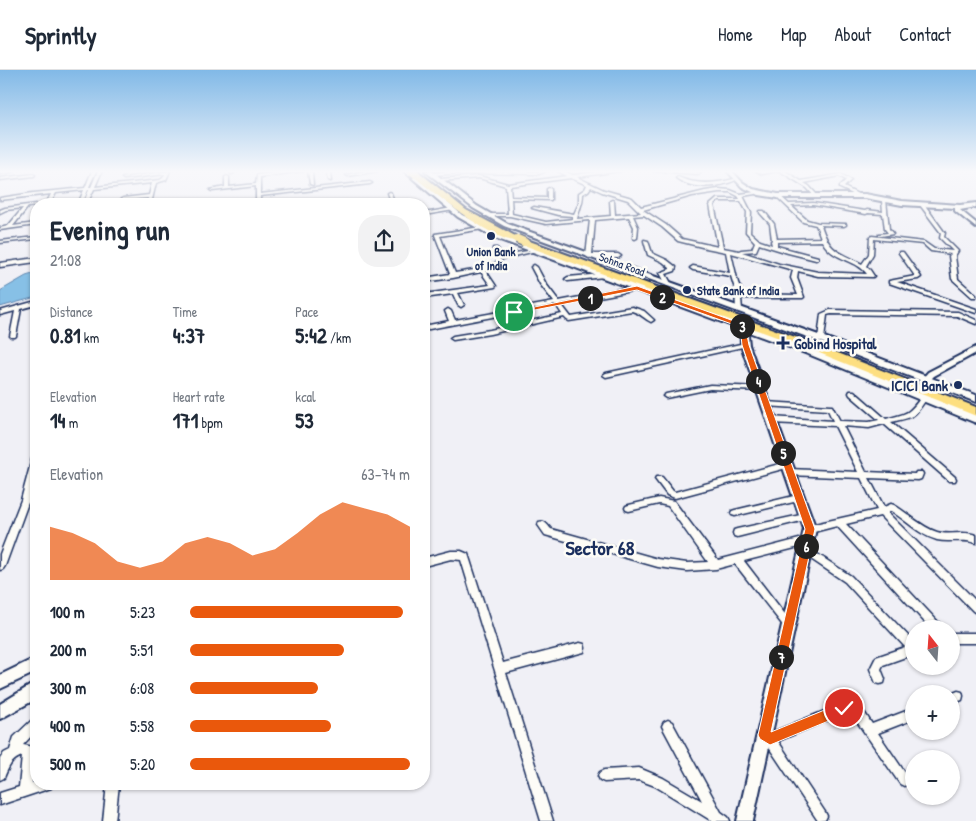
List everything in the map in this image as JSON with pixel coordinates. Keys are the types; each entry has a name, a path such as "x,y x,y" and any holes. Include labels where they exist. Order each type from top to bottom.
{"highway":[{"name":"Sohna Road","path":"455,206 476,221 816,348 976,412"},
{"name":"Sohna Road","path":"524,239 819,342 976,404"}],"main road":[{"path":"449,206 481,228 590,256 821,339 976,399"},
{"path":"474,206 486,215 506,225 524,239 534,251 867,373 976,419"}],"street":[{"path":"510,206 510,215"},
{"path":"575,217 579,206"},
{"path":"612,206 612,217"},
{"path":"637,206 680,240 736,252 796,270 831,276 871,276 863,266 829,248 818,224"},
{"path":"640,209 659,206"},
{"path":"712,206 720,236 721,247 719,249"},
{"path":"746,206 749,212 748,232 758,242 774,244 824,240"},
{"path":"788,206 804,220 818,224 844,225"},
{"path":"823,206 854,212 884,213"},
{"path":"878,238 880,235 891,234 888,230 884,206"},
{"path":"923,206 943,233 942,237 956,251 952,256 955,278 974,296"},
{"path":"942,206 968,206"},
{"path":"10,227 26,207"},
{"path":"0,212 5,209 30,207"},
{"path":"960,207 957,208 959,213 976,226"},
{"path":"534,208 553,210 557,214 593,218 645,214"},
{"path":"430,213 452,209"},
{"path":"434,212 436,220"},
{"path":"762,212 772,224 774,244"},
{"path":"486,215 510,215 546,223 575,217"},
{"path":"630,215 636,227 635,238"},
{"path":"593,218 590,256 618,256"},
{"path":"0,229 30,225"},
{"path":"13,241 22,226"},
{"path":"453,276 437,234 481,228"},
{"path":"863,266 871,254 872,237 924,243 935,250 954,253"},
{"path":"0,242 30,239"},
{"path":"646,241 650,254 665,260 673,267 673,270 663,273 669,285"},
{"path":"736,252 754,250 758,242"},
{"path":"774,244 790,252 816,258"},
{"path":"495,249 502,256 534,251"},
{"path":"728,251 739,296 739,310"},
{"path":"902,253 918,277 891,282 976,311"},
{"path":"0,265 30,261"},
{"path":"837,261 851,261"},
{"path":"430,295 493,286 481,267 499,263"},
{"path":"534,267 557,304 569,319 632,309 642,312 651,320"},
{"path":"693,268 733,275"},
{"path":"430,279 483,270"},
{"path":"739,296 801,297 794,278 796,270"},
{"path":"568,279 602,276"},
{"path":"430,327 637,288"},
{"path":"454,291 461,305"},
{"path":"0,313 30,305"},
{"path":"13,336 18,308"},
{"path":"448,311 453,323"},
{"path":"821,339 824,314 830,312 958,314 976,322"},
{"path":"453,338 499,330 565,314"},
{"path":"743,326 745,345 805,516 807,540 788,625 767,737 745,821"},
{"path":"606,375 745,345"},
{"path":"926,379 931,374 976,350"},
{"path":"666,396 710,387 760,389"},
{"path":"852,393 952,479"},
{"path":"771,420 868,425 914,413 924,398"},
{"path":"766,404 830,408 882,512 976,608"},
{"path":"659,479 670,493 675,495 788,468 864,476 918,477 920,474"},
{"path":"0,566 30,488"},
{"path":"735,513 798,498"},
{"path":"25,500 30,499"},
{"path":"629,508 660,501 671,503 716,565"},
{"path":"542,525 548,532 658,563 687,567 716,565 807,540 839,522 882,512 892,507 938,536 976,539"},
{"path":"737,533 805,516"},
{"path":"839,522 930,620"},
{"path":"807,540 848,579 905,640"},
{"path":"430,560 455,554 462,554 465,557 547,821"},
{"path":"737,559 788,625"},
{"path":"960,638 976,638"},
{"path":"500,669 580,648"},
{"path":"880,679 875,669 880,661 905,652"},
{"path":"0,682 30,667"},
{"path":"0,712 30,695"},
{"path":"767,737 844,708 851,708 856,710 904,780"},
{"path":"869,731 905,717"},
{"path":"668,726 720,818"},
{"path":"0,774 1,767 15,751 18,741 30,730"},
{"path":"767,737 821,816"},
{"path":"15,751 25,750 28,753 24,791"},
{"path":"604,776 639,774 659,782 720,818"},
{"path":"0,800 30,789"},
{"path":"109,821 112,790"}],"water":[{"path":"30,275 30,299 0,307 0,291"}],"place":[{"name":"Union Bank of India","path":"491,236"},
{"name":"State Bank of India","path":"687,290"},
{"name":"Gobind Hospital","path":"783,343"},
{"name":"ICICI Bank","path":"958,385"}],"district":[{"name":"Sector 68","path":"600,547"}],"route":[{"path":"514,312 637,288 743,326 745,345 810,529 764,735 770,739 844,708"}]}
